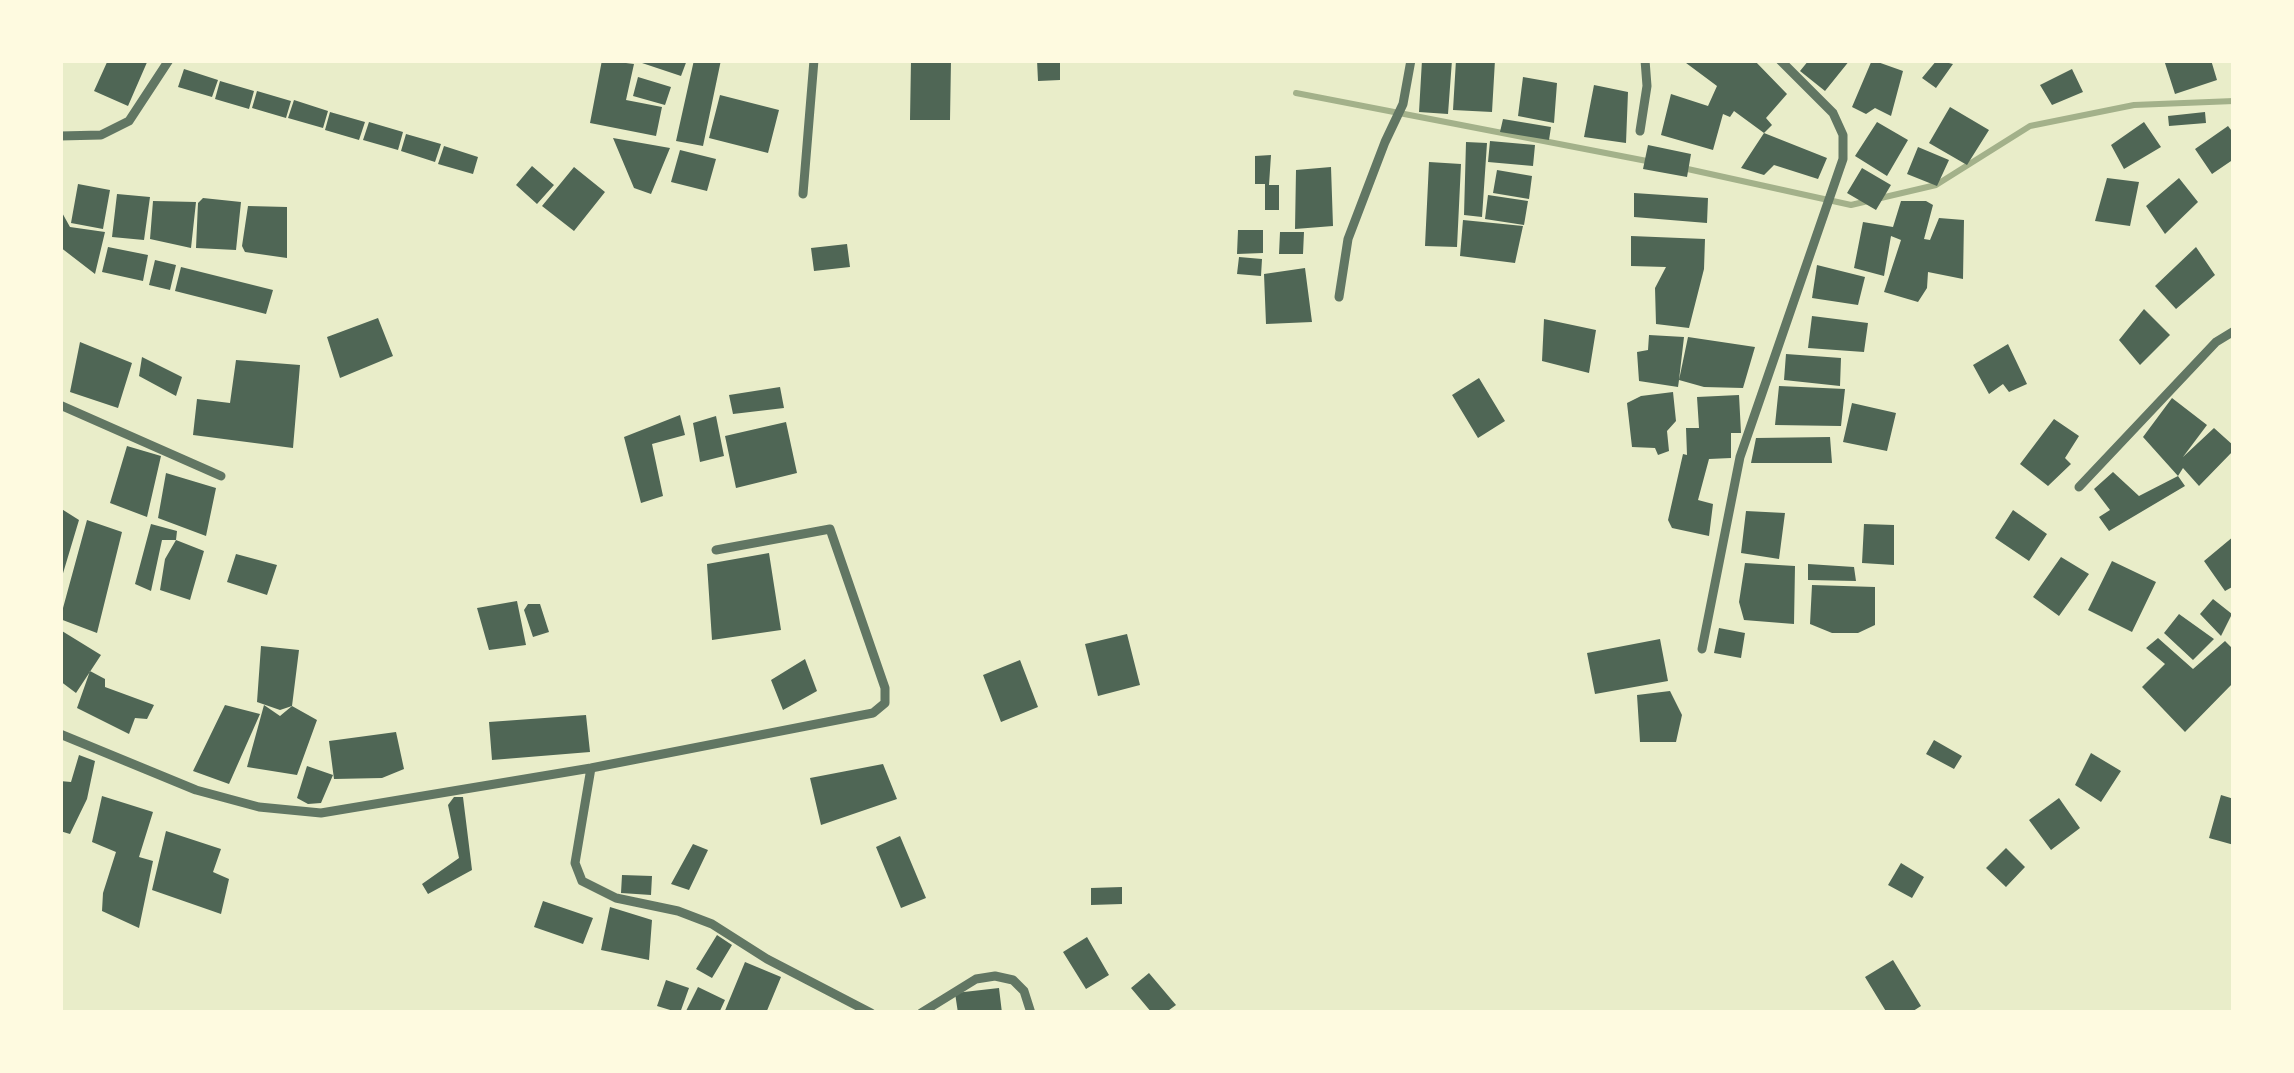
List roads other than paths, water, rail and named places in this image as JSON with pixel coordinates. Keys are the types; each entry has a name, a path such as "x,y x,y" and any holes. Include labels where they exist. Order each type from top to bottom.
{"street":[{"path":"60,136 101,136 128,121 169,60"},
{"path":"803,194 814,60"},
{"path":"1339,297 1348,239 1403,104 1411,60"},
{"path":"1640,130 1647,86 1645,60"},
{"path":"1702,650 1740,458 1843,159 1844,135 1832,112 1780,60"},
{"path":"2079,487 2216,342 2234,331"},
{"path":"60,405 221,476"},
{"path":"60,734 196,790 259,807 321,813 591,768 873,713 885,703 885,688 830,529 716,550"},
{"path":"591,768 575,863 582,881 616,898 712,923 767,959 871,1013"},
{"path":"921,1013 976,980 995,976 1013,980 1024,991 1031,1013"}],"waterway":[{"path":"1296,93 1652,162"},
{"path":"1683,168 1851,205 1936,185 2030,126 2134,105 2234,101"}]}
